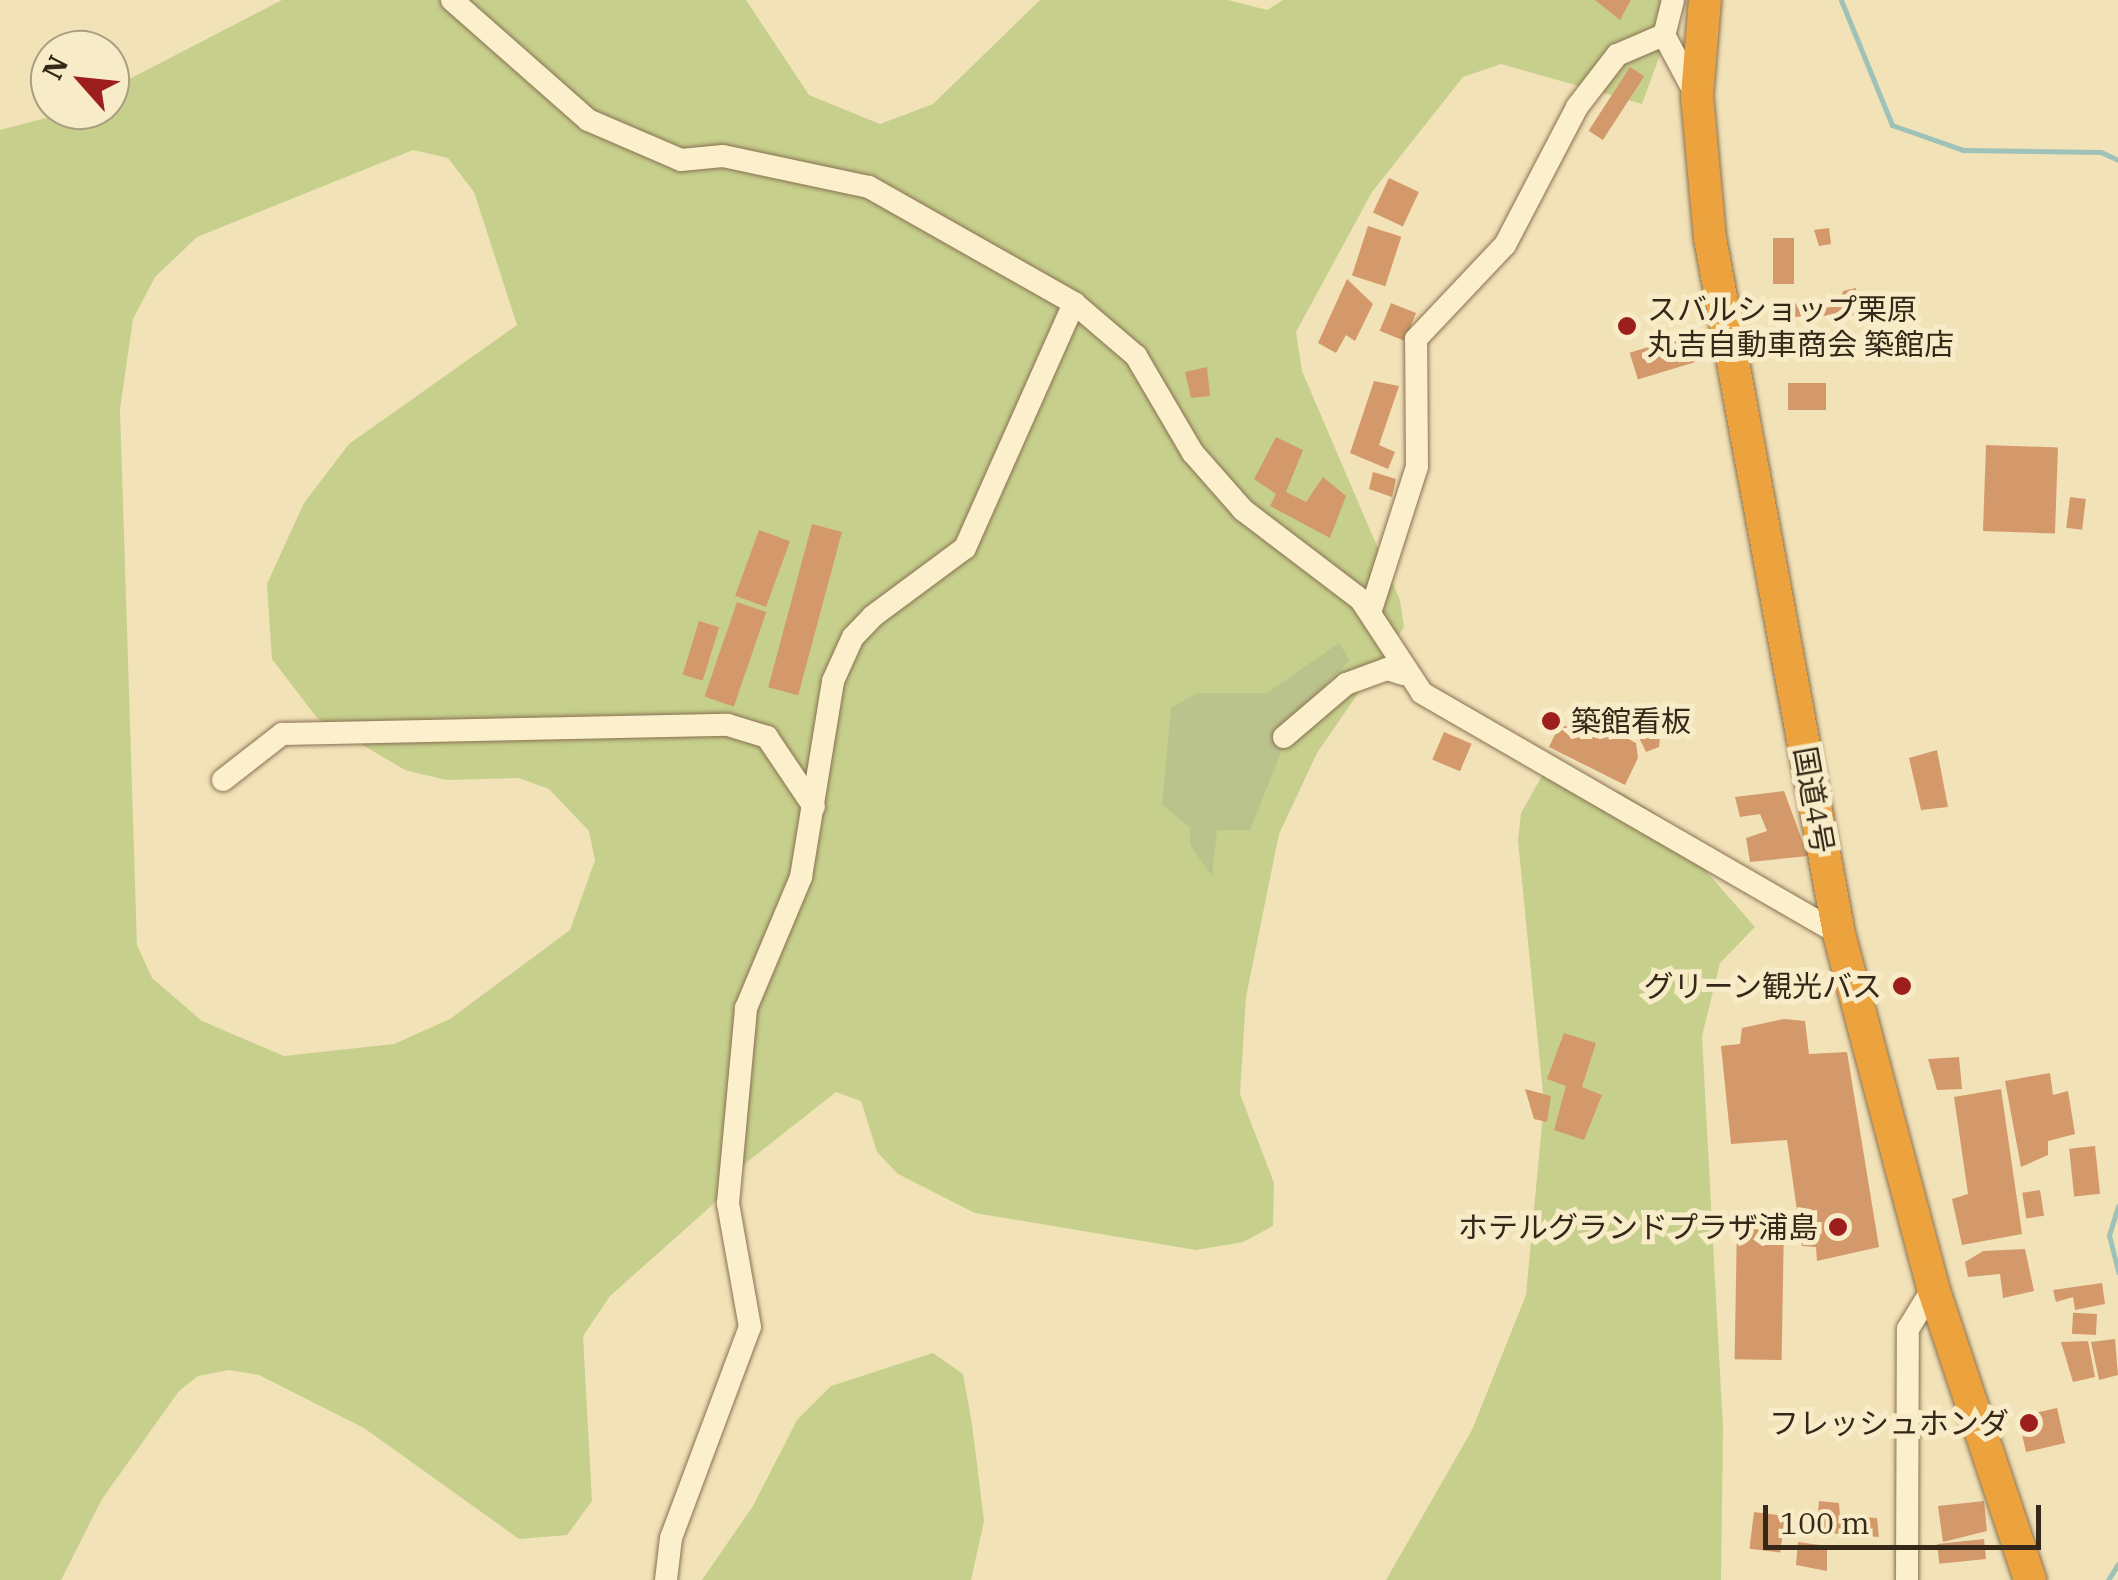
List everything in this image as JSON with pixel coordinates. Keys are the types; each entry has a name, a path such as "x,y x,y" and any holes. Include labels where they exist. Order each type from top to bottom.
{"highway":[{"name":"国道4号","path":"1705,0 1697,96 1710,238 1838,934 1933,1288 2030,1580"}],"street":[{"path":"452,0 588,120 681,160 723,156 868,187 1074,303 1136,356 1193,453 1242,510 1340,580 1370,613 1403,674 1422,694 1838,934"},
{"path":"1673,0 1664,35 1697,96"},
{"path":"1370,613 1417,467 1416,338 1505,245 1577,107 1617,56 1664,35"},
{"path":"666,1580 671,1538 750,1327 728,1203 746,1008 786,926 814,808 833,681 853,637 965,548 1074,303"},
{"path":"1284,738 1346,684 1387,670 1403,674"},
{"path":"223,780 282,734 728,725 767,737 814,808"},
{"path":"1907,1580 1908,1328 1933,1288"}],"green space":[{"path":"282,0 746,0 809,95 880,124 933,104 1040,0 1228,0 1267,10 1283,0 1680,0 1642,104 1501,64 1463,77 1372,192 1296,332 1302,371 1400,600 1404,627 1317,753 1279,834 1246,997 1240,1094 1274,1183 1273,1226 1243,1242 1196,1250 975,1213 898,1174 877,1152 861,1101 836,1092 747,1162 710,1207 610,1296 583,1336 592,1501 567,1535 519,1539 364,1428 259,1375 229,1370 198,1376 179,1391 102,1499 61,1580 0,1580 0,130 30,122 30,130 130,130 130,79","holes":["413,150 448,158 474,192 517,325 349,444 304,503 267,584 272,659 317,718 405,770 446,780 519,778 549,789 589,831 595,860 570,930 450,1019 394,1044 284,1056 202,1021 152,978 137,945 120,409 133,319 155,277 197,237"]},
{"path":"1339,643 1350,660 1297,713 1250,830 1217,830 1212,876 1190,845 1190,827 1162,805 1171,708 1197,693 1267,693"},
{"path":"1543,774 1620,792 1656,814 1755,927 1720,963 1702,1036 1723,1429 1721,1580 1386,1580 1472,1430 1526,1295 1544,1103 1518,841 1521,813"},
{"path":"933,1353 963,1374 972,1424 984,1521 971,1580 702,1580 753,1506 797,1420 831,1386"}],"building":[{"path":"1595,0 1631,0 1620,20"},
{"path":"1630,67 1644,76 1603,140 1589,131"},
{"path":"1389,178 1419,192 1403,226 1373,212"},
{"path":"1368,226 1401,237 1385,286 1352,275"},
{"path":"1829,228 1831,244 1819,246 1814,230"},
{"path":"1773,238 1794,238 1794,284 1773,284"},
{"path":"1347,279 1373,304 1355,341 1346,335 1336,353 1318,343"},
{"path":"1856,288 1858,315 1794,317 1792,302 1840,302 1843,291"},
{"path":"1391,303 1416,313 1405,341 1380,331"},
{"path":"1688,335 1696,362 1638,380 1630,353"},
{"path":"1207,367 1210,396 1191,398 1185,372"},
{"path":"1374,381 1399,386 1379,445 1395,452 1388,469 1350,453"},
{"path":"1788,383 1826,383 1826,410 1788,410"},
{"path":"1276,437 1303,450 1286,492 1306,502 1323,477 1346,496 1330,538 1270,506 1276,494 1254,479"},
{"path":"1986,445 2058,448 2055,533 1983,531"},
{"path":"1373,472 1396,479 1392,497 1369,489"},
{"path":"2070,497 2086,499 2082,530 2066,528"},
{"path":"812,524 842,532 798,695 768,687"},
{"path":"759,530 790,541 766,607 735,596"},
{"path":"737,602 766,612 734,707 704,697"},
{"path":"699,621 719,627 703,681 683,675"},
{"path":"1663,708 1659,747 1646,752 1629,717"},
{"path":"1598,723 1636,743 1638,758 1625,785 1549,747 1560,724 1589,735"},
{"path":"1444,732 1472,744 1460,771 1432,760"},
{"path":"1937,750 1948,807 1921,810 1909,758"},
{"path":"1784,791 1808,856 1750,862 1746,838 1767,831 1760,814 1740,817 1735,797"},
{"path":"1784,1019 1805,1021 1809,1054 1847,1052 1879,1247 1817,1261 1816,1247 1802,1246 1787,1140 1731,1144 1721,1046 1740,1044 1742,1028"},
{"path":"1564,1033 1596,1043 1582,1087 1602,1095 1584,1140 1554,1130 1566,1086 1547,1079"},
{"path":"1959,1057 1962,1089 1937,1090 1928,1059"},
{"path":"2050,1073 2053,1095 2068,1091 2075,1134 2048,1141 2048,1155 2021,1167 2005,1081"},
{"path":"1525,1089 1551,1096 1547,1122 1534,1119"},
{"path":"2001,1089 2022,1234 1962,1245 1952,1199 1968,1194 1954,1097"},
{"path":"2095,1146 2100,1194 2074,1196 2069,1149"},
{"path":"2040,1190 2044,1216 2026,1218 2022,1193"},
{"path":"1737,1222 1784,1223 1782,1360 1735,1359"},
{"path":"2025,1249 2034,1291 2003,1298 2000,1274 1968,1277 1965,1262 1983,1251"},
{"path":"2102,1283 2105,1304 2075,1310 2073,1297 2056,1302 2053,1290"},
{"path":"2073,1313 2097,1314 2096,1335 2072,1334"},
{"path":"2115,1339 2118,1375 2099,1380 2091,1342"},
{"path":"2088,1341 2095,1377 2073,1382 2061,1342"},
{"path":"2057,1408 2065,1443 2026,1452 2018,1417"},
{"path":"1819,1501 1839,1503 1840,1516 1877,1518 1879,1537 1816,1532"},
{"path":"1984,1501 1987,1531 1943,1542 1938,1506"},
{"path":"1754,1512 1785,1516 1780,1553 1749,1549"},
{"path":"1984,1539 1986,1559 1939,1564 1937,1544"},
{"path":"1798,1542 1827,1546 1827,1571 1796,1565"}],"waterway":[{"path":"1841,0 1892,125 1963,150 2101,152 2118,160"},
{"path":"2118,1206 2109,1235 2118,1272"},
{"path":"2108,1580 2118,1564"}],"place":[{"name":"スバルショップ栗原 丸吉自動車商会 築館店","path":"1627,326"},
{"name":"築館看板","path":"1551,721"},
{"name":"グリーン観光バス","path":"1902,986"},
{"name":"ホテルグランドプラザ浦島","path":"1838,1227"},
{"name":"フレッシュホンダ","path":"2029,1423"}]}
